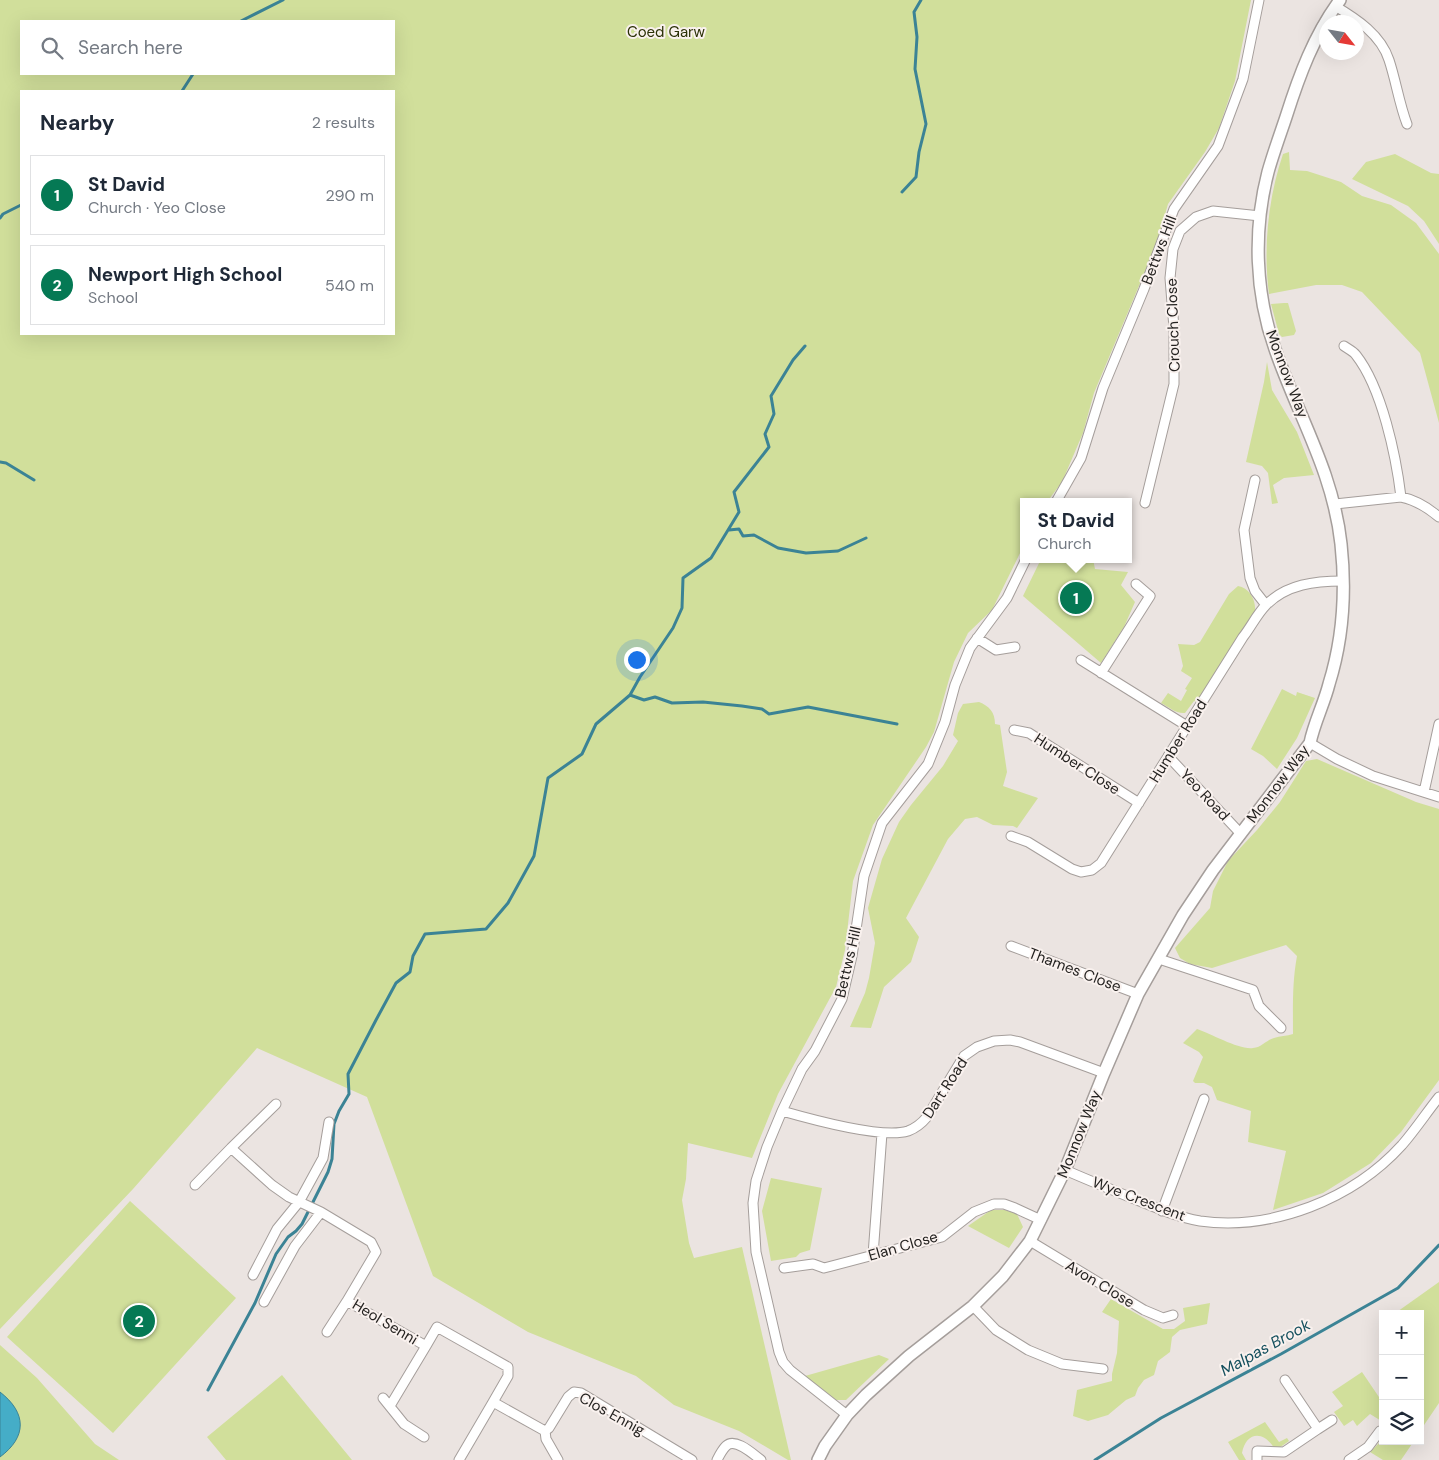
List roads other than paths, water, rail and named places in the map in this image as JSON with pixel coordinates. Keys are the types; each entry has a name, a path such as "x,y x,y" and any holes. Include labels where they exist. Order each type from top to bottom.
{"street":[{"name":"Bettws Hill","path":"1058,498 1081,458 1103,388 1144,289 1174,209 1218,146 1243,79 1258,0"},
{"path":"1338,3 1381,44 1389,59 1400,108 1406,124"},
{"name":"Monnow Way","path":"818,1460 825,1446 847,1416 866,1395 904,1361 973,1306 1003,1276 1030,1241 1066,1170 1104,1072 1138,994 1183,915 1212,870 1310,743 1312,730 1330,682 1342,623 1343,581 1341,545 1335,504 1320,456 1274,348 1259,281 1257,259 1260,216 1268,172 1290,104 1310,52 1321,28 1338,3"},
{"name":"Crouch Close","path":"1145,503 1174,384 1174,328 1170,278 1174,249 1180,231 1196,217 1213,211 1260,216"},
{"path":"1344,346 1356,354 1373,385 1386,422 1398,472 1401,497"},
{"path":"1255,480 1244,530 1250,578 1255,591 1266,605"},
{"path":"1335,504 1401,497 1424,505 1439,516"},
{"name":"Bettws Hill","path":"847,1416 790,1370 783,1362 779,1352 756,1252 753,1203 756,1181 767,1147 782,1111 802,1069 815,1051 842,999 852,956 864,876 882,823 928,764 945,722 970,648 1007,598 1024,563"},
{"name":"Humber Road","path":"1011,836 1028,842 1072,869 1081,872 1092,870 1101,863 1243,637 1266,605 1281,594 1299,585 1322,581 1343,581"},
{"path":"1102,673 1150,596 1136,584"},
{"path":"977,638 996,650 1015,647"},
{"path":"1081,660 1187,726"},
{"path":"1424,792 1439,724"},
{"name":"Humber Close","path":"1014,730 1029,734 1139,803"},
{"path":"1310,743 1337,759 1373,776 1439,797"},
{"name":"Yeo Road","path":"1168,756 1241,834"},
{"name":"Thames Close","path":"1011,946 1138,994"},
{"path":"1159,959 1253,990 1259,1006 1281,1028"},
{"name":"Dart Road","path":"782,1111 812,1120 882,1133 909,1131 927,1117 964,1056 977,1047 994,1041 1010,1040 1020,1042 1104,1072"},
{"name":"Wye Crescent","path":"1066,1170 1162,1211 1200,1221 1257,1220 1291,1214 1328,1199 1354,1185 1378,1167 1402,1145 1439,1096"},
{"path":"1162,1211 1204,1099"},
{"path":"195,1185 276,1104"},
{"path":"254,1275 277,1229 301,1204 323,1158 329,1122"},
{"path":"873,1255 882,1133"},
{"name":"Heol Senni","path":"231,1148 272,1185 301,1204 319,1212 371,1242 376,1252 347,1301 426,1346 437,1327 508,1368 508,1376 493,1402"},
{"name":"Elan Close","path":"784,1268 813,1264 824,1268 942,1237 974,1212 994,1204 1004,1204 1041,1220"},
{"path":"264,1302 295,1246 319,1212"},
{"name":"Avon Close","path":"1030,1241 1144,1310 1164,1318 1173,1315"},
{"path":"327,1332 347,1301"},
{"path":"973,1306 996,1330 1028,1350 1062,1364 1102,1369"},
{"path":"390,1406 426,1346"},
{"path":"1284,1380 1318,1429"},
{"name":"Clos Ennig","path":"545,1431 549,1428 568,1397 574,1392 581,1393 692,1460"},
{"path":"383,1398 404,1424 424,1437"},
{"path":"459,1460 493,1402 545,1431 546,1439 558,1460"},
{"path":"1256,1460 1258,1451 1284,1452 1332,1420"},
{"path":"1349,1460 1368,1447 1379,1432"},
{"path":"717,1460 725,1446 729,1444 738,1444 749,1450 760,1460"}],"water":[{"path":"0,1392 15,1408 20,1425 15,1441 0,1457"}],"waterway":[{"path":"243,20 283,0"},
{"path":"902,192 916,177 919,152 926,124 915,69 917,37 914,12 921,0"},
{"path":"183,90 192,75"},
{"path":"0,218 3,214 20,206"},
{"path":"208,1390 255,1303 276,1254 288,1237 302,1224 328,1172 332,1159 334,1124 349,1094 348,1074 396,983 410,972 413,956 425,934 486,929 508,903 534,856 548,778 582,754 596,724 630,695 673,628 682,608 683,578 711,558 739,512 734,492 769,447 765,434 774,414 771,396 793,360 805,346"},
{"path":"0,462 6,463 34,480"},
{"path":"729,530 739,529 743,536 754,535 778,548 806,553 838,551 866,538"},
{"path":"630,695 644,700 655,697 672,703 703,702 742,706 762,709 769,714 808,707 897,724"},
{"name":"Malpas Brook","path":"1095,1460 1161,1418 1281,1354 1398,1288 1439,1245"}],"place":[{"name":"St David","path":"1076,598"},
{"name":"Newport High School","path":"139,1321"}],"park label":[{"name":"Coed Garw","path":"666,32"}]}
